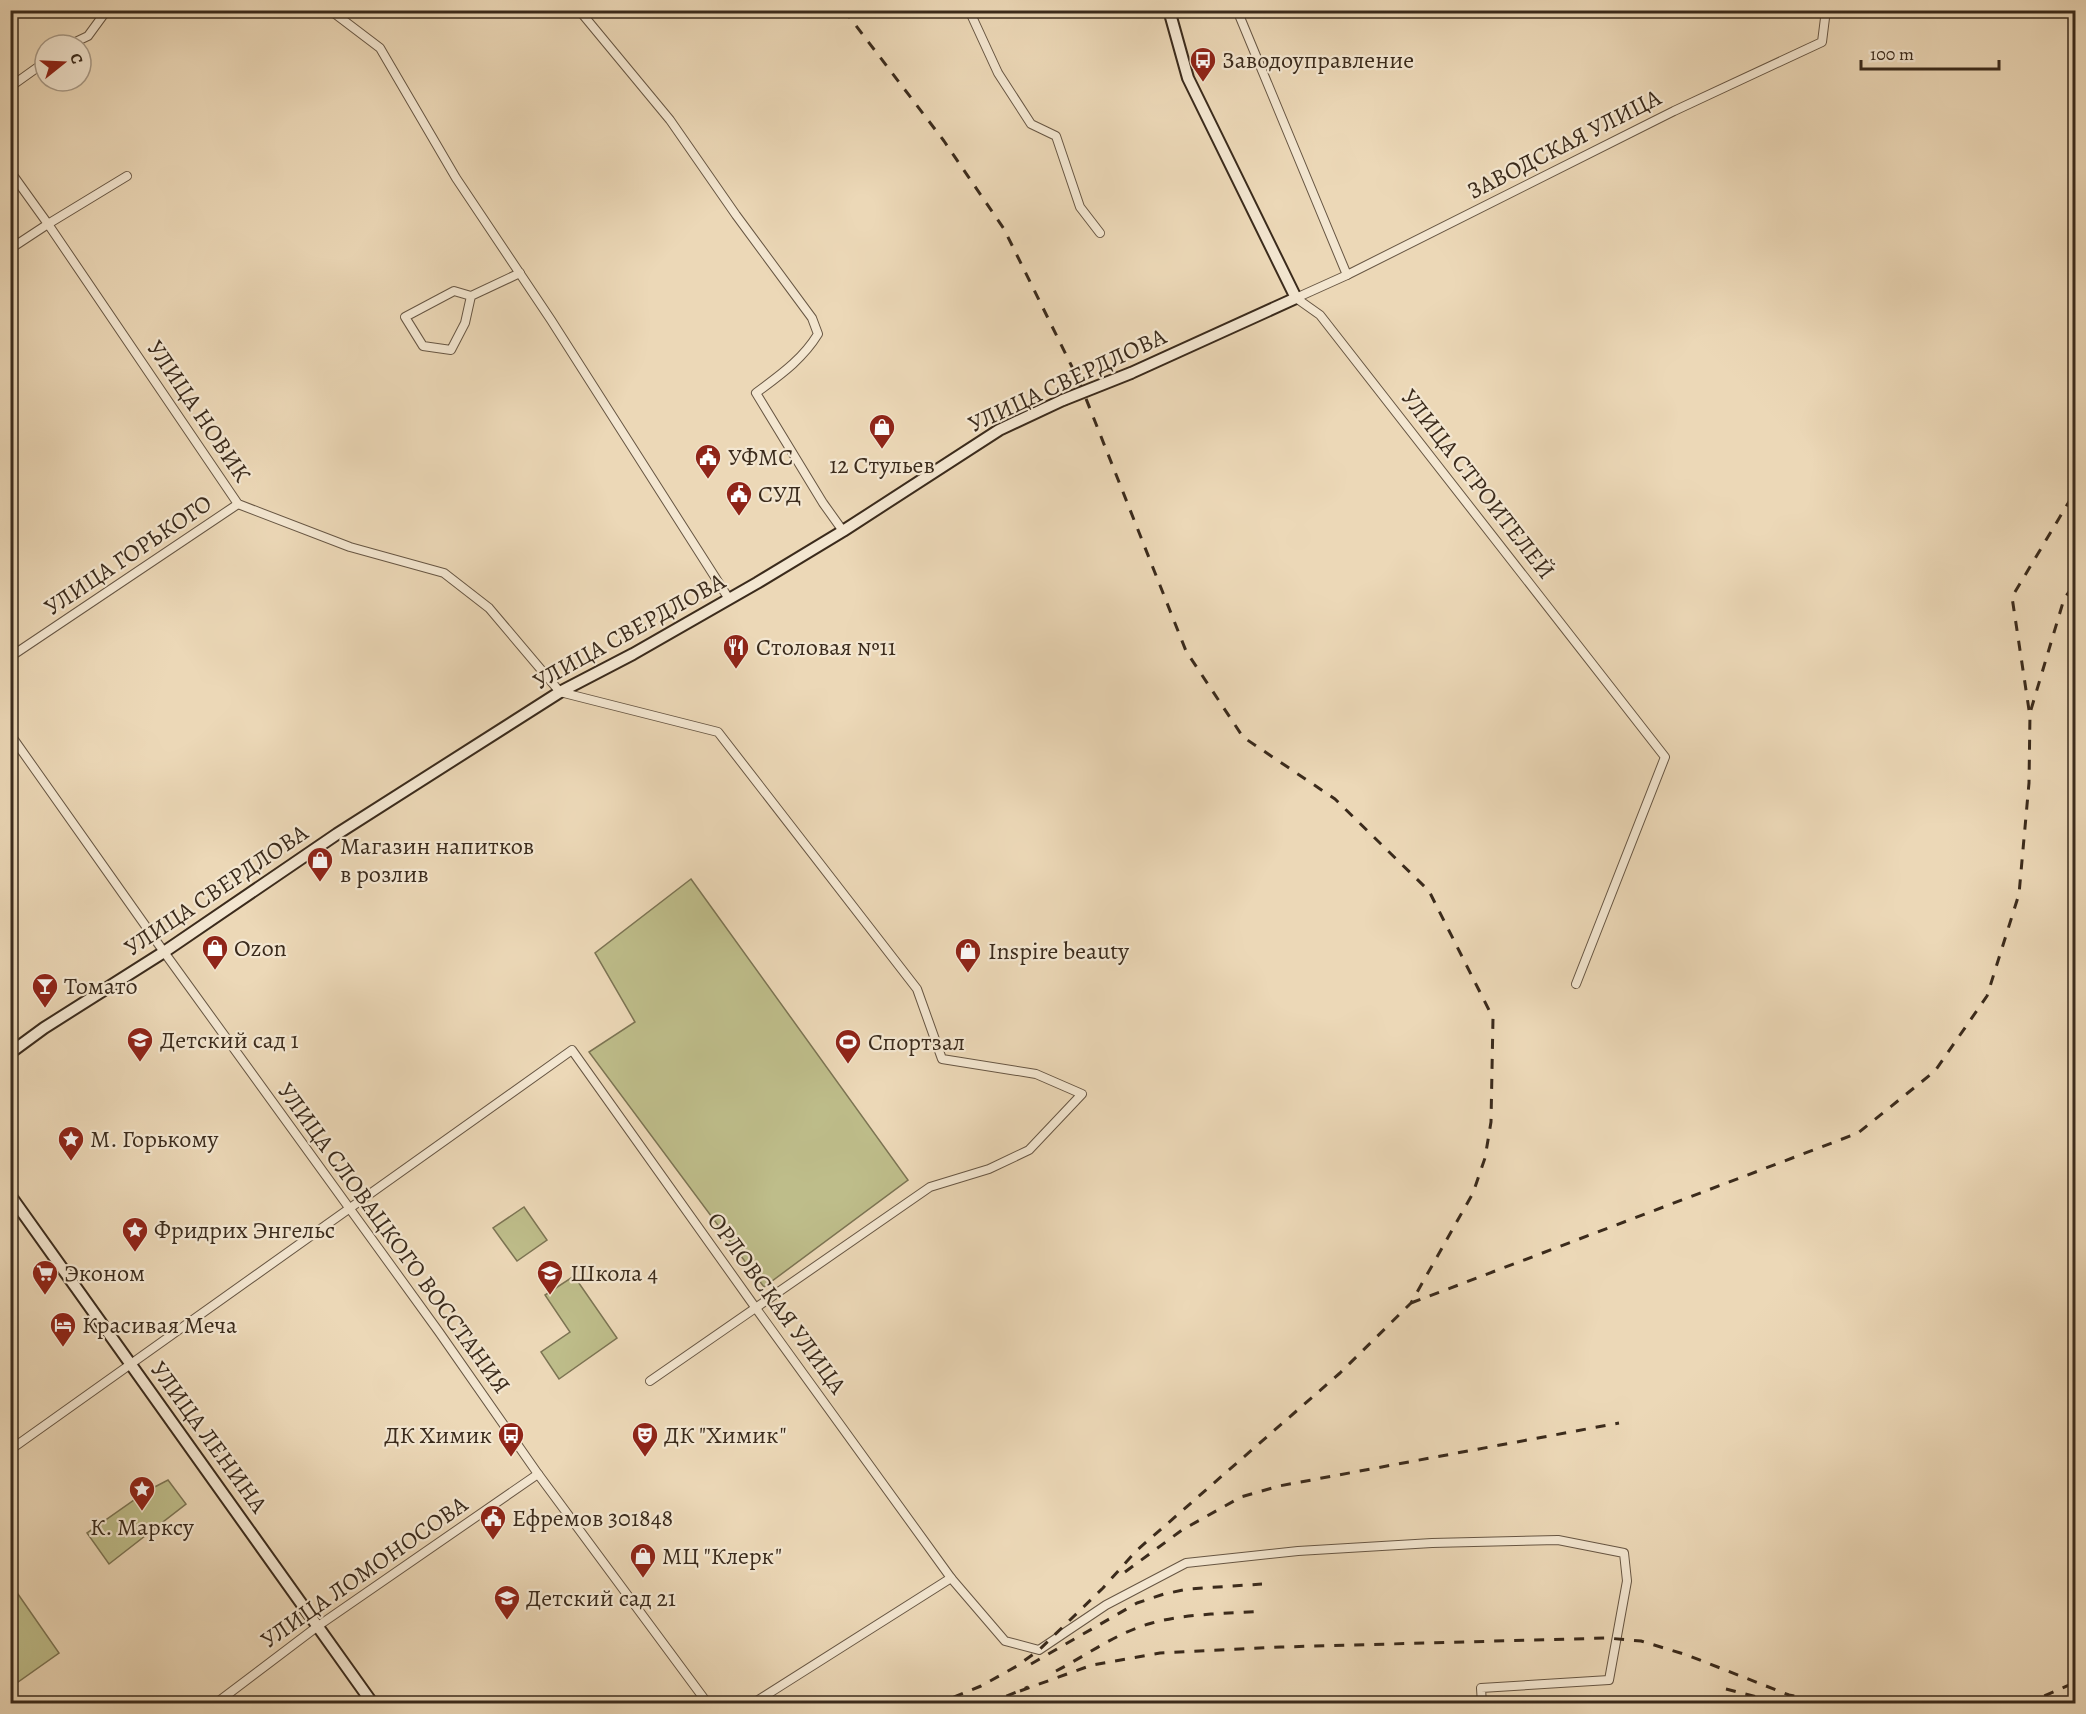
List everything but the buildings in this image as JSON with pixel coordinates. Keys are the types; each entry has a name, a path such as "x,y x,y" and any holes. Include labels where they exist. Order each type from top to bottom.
{"main road":[{"name":"УЛИЦА СТРОИТЕЛЕЙ","path":"1169,10 1188,78 1296,298"},
{"name":"УЛИЦА СВЕРДЛОВА","path":"10,1053 44,1028 164,952 337,834 560,692 633,654 843,531 999,430 1296,298"},
{"name":"УЛИЦА ЛЕНИНА","path":"10,1196 373,1704"}],"street":[{"path":"90,33 107,10"},
{"path":"330,10 380,48 456,177 729,599"},
{"path":"579,10 670,120 812,318 818,334 811,346 796,363 756,393 823,503 843,531"},
{"path":"969,10 998,73 1031,124 1056,136 1080,207 1100,233"},
{"path":"1237,10 1347,275"},
{"name":"ЗАВОДСКАЯ УЛИЦА","path":"1296,298 1347,275 1674,111 1822,42 1826,10"},
{"path":"10,87 33,71"},
{"name":"УЛИЦА НОВИК","path":"10,171 238,504 350,547 444,573 489,608 560,692"},
{"path":"10,249 127,176"},
{"path":"471,296 465,323 451,350 423,346 405,317 454,291 471,296 520,273"},
{"name":"УЛИЦА СТРОИТЕЛЕЙ","path":"1296,298 1320,315 1665,757 1576,984"},
{"name":"УЛИЦА ГОРЬКОГО","path":"10,657 238,504"},
{"path":"560,692 717,732 917,989 942,1059 1036,1074 1082,1094 1029,1150 989,1169 930,1187 754,1307 650,1382"},
{"name":"УЛИЦА СЛОВАЦКОГО ВОССТАНИЯ","path":"10,734 538,1474 708,1704"},
{"name":"ОРЛОВСКАЯ УЛИЦА","path":"349,1207 572,1050 754,1307 951,1578 1005,1641 1038,1650 1106,1605 1186,1563 1298,1551 1558,1540 1624,1553 1627,1581 1609,1680 1481,1688 1482,1704"},
{"path":"10,1449 349,1207"},
{"name":"УЛИЦА ЛОМОНОСОВА","path":"215,1704 318,1626 538,1474"},
{"path":"752,1704 951,1578"}],"shaded area":[{"path":"691,879 908,1180 764,1287 589,1052 635,1022 595,953"},
{"path":"524,1207 547,1240 517,1261 493,1228"},
{"path":"574,1276 617,1338 559,1379 541,1352 570,1332 545,1295"},
{"path":"168,1480 186,1504 109,1564 87,1533 147,1491"},
{"path":"11,1584 59,1653 10,1687"}],"railway":[{"path":"844,10 944,141 1004,229 1079,381 1186,651 1243,737 1335,799 1429,891 1493,1018 1491,1122 1485,1158 1473,1193 1411,1303 1340,1373 1136,1551 1103,1588 1039,1650 1017,1666 981,1686 937,1704"},
{"path":"2029,710 2012,597 2076,490"},
{"path":"1411,1303 1858,1133 1935,1071 1987,996 2019,894 2029,783 2030,713 2064,599 2076,582"},
{"path":"1125,1572 1182,1530 1241,1497 1279,1486 1619,1423"},
{"path":"1031,1664 1137,1603 1188,1589 1262,1584"},
{"path":"1056,1671 1115,1638 1152,1623 1193,1616 1263,1611"},
{"path":"1020,1691 1092,1665 1160,1653 1281,1647 1607,1638 1641,1641 1687,1655 1789,1695 1851,1704"},
{"path":"2026,1704 2076,1682"},
{"path":"988,1704 1028,1687"},
{"path":"1726,1689 1777,1702 1795,1704"},
{"path":"1913,1704 1968,1698"}],"place":[{"name":"Заводоуправление","path":"1203,83"},
{"name":"12 Стульев","path":"882,450"},
{"name":"УФМС","path":"708,480"},
{"name":"СУД","path":"739,517"},
{"name":"Столовая №11","path":"736,670"},
{"name":"Магазин напитков в розлив","path":"320,883"},
{"name":"Ozon","path":"215,971"},
{"name":"Inspire beauty","path":"968,974"},
{"name":"Томато","path":"45,1009"},
{"name":"Детский сад 1","path":"140,1063"},
{"name":"Спортзал","path":"848,1065"},
{"name":"М. Горькому","path":"71,1162"},
{"name":"Фридрих Энгельс","path":"135,1253"},
{"name":"Эконом","path":"45,1296"},
{"name":"Школа 4","path":"550,1296"},
{"name":"Красивая Меча","path":"63,1348"},
{"name":"ДК Химик","path":"511,1458"},
{"name":"ДК \"Химик\"","path":"645,1458"},
{"name":"К. Марксу","path":"142,1512"},
{"name":"Ефремов 301848","path":"493,1541"},
{"name":"МЦ \"Клерк\"","path":"643,1579"},
{"name":"Детский сад 21","path":"507,1621"}]}
